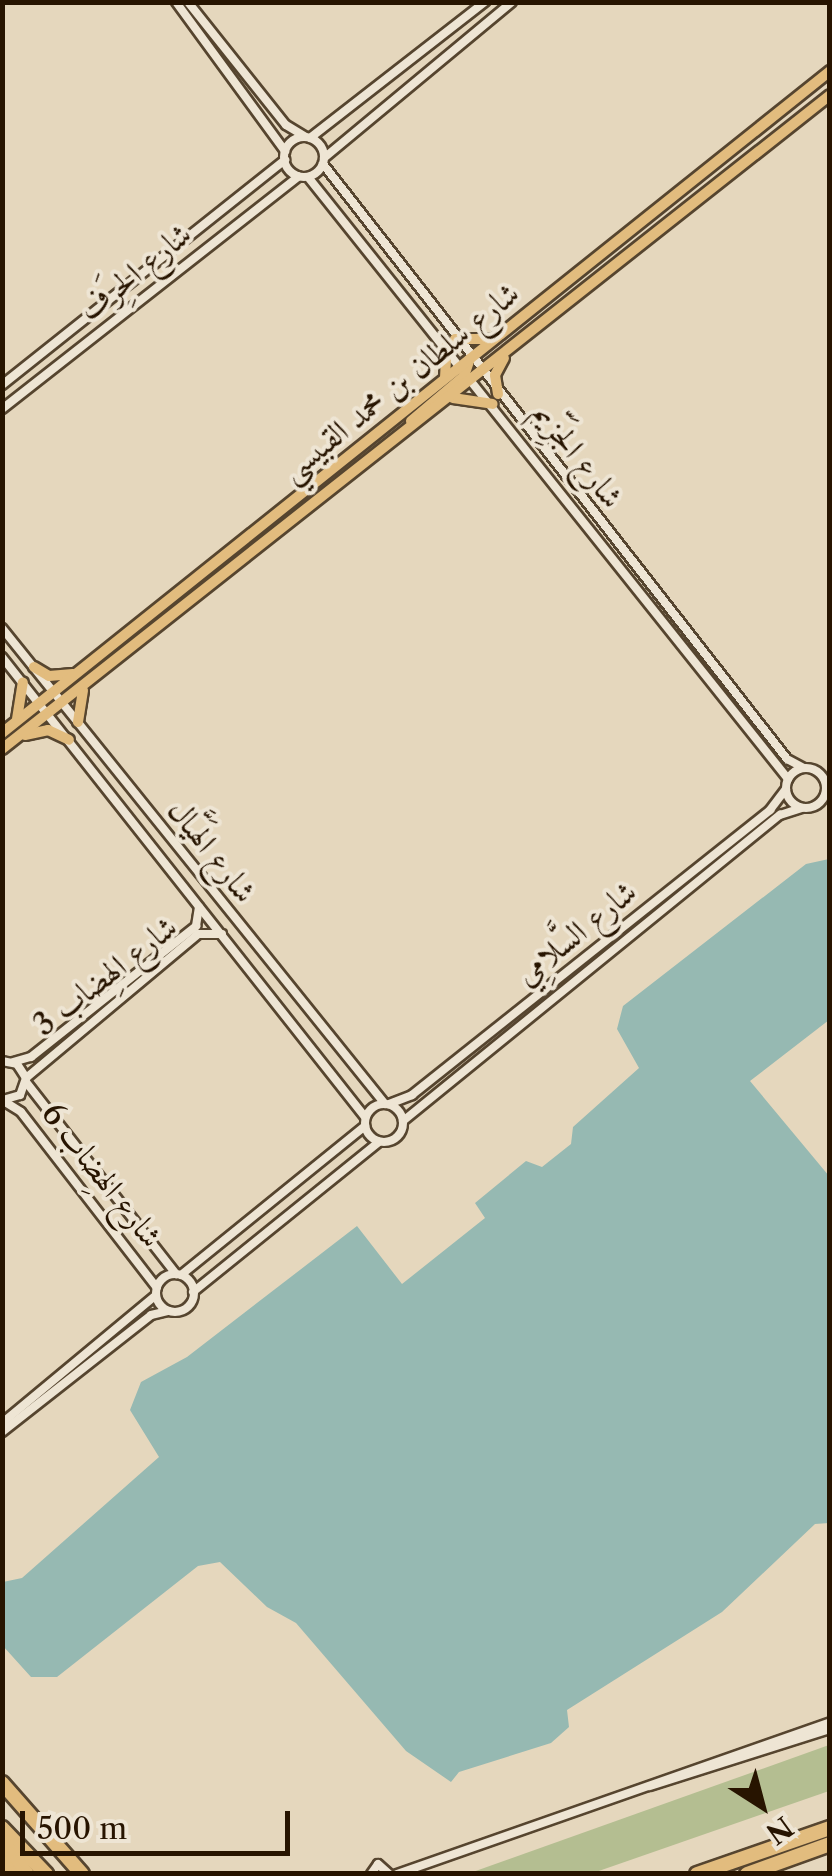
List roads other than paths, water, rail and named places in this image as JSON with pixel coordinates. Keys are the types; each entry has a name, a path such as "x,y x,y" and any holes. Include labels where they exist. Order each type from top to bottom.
{"highway":[{"path":"2,1784 82,1874"},
{"path":"2,1828 46,1874"},
{"path":"697,1874 830,1828"},
{"path":"2,1842 28,1874"},
{"path":"747,1874 830,1844"},
{"path":"2,1862 12,1874"}],"main road":[{"name":"شارع سلطان بن محمد القبيسي","path":"57,697 88,682 357,474 448,400 495,339 830,71"},
{"name":"شارع سلطان بن محمد القبيسي","path":"2,734 57,697 78,673 445,380 510,351 830,95"},
{"path":"357,474 473,369 523,316"},
{"path":"445,380 452,342 495,339"},
{"path":"448,400 472,396 496,399 495,376 510,351"},
{"path":"57,697 125,635"},
{"path":"34,667 50,676 78,673"},
{"path":"78,722 76,702 88,682"},
{"path":"15,724 26,686"},
{"name":"شارع سلطان بن محمد القبيسي","path":"2,746 15,739 43,708"},
{"path":"2,746 43,708"},
{"path":"15,739 40,730 69,740"}],"street":[{"path":"176,2 277,130 285,156"},
{"path":"188,2 286,125 308,138 486,2"},
{"path":"324,161 512,2"},
{"name":"شارع الحِرَف","path":"2,385 308,138"},
{"name":"شارع الجَزِّيم","path":"308,138 452,342 788,779"},
{"name":"شارع الجَزِّيم","path":"285,156 452,342"},
{"name":"شارع الحِرَف","path":"2,409 324,161"},
{"name":"شارع الجَزِّيم","path":"496,399 787,759 807,768"},
{"path":"657,625 660,612"},
{"name":"شارع الهَيَّال","path":"2,628 263,956 403,1121"},
{"name":"شارع الهَيَّال","path":"2,657 198,902 378,1142"},
{"path":"26,686 43,694 43,679"},
{"path":"807,768 828,785 818,805 802,808 786,789 788,779 807,768 830,764"},
{"name":"شارع السَّلامِي","path":"365,1122 387,1104 430,1080 770,810 786,789"},
{"name":"شارع السَّلامِي","path":"378,1142 397,1137 403,1121 780,815 802,808"},
{"name":"شارع الهِضاب 3","path":"2,1100 20,1095 26,1080 190,936 200,921 198,902"},
{"path":"231,915 233,903"},
{"name":"شارع الهِضاب 3","path":"6,1060 32,1057 190,936 206,931 224,936"},
{"path":"263,956 276,958"},
{"name":"شارع الهِضاب 6","path":"6,1060 194,1292"},
{"name":"شارع الهِضاب 6","path":"2,1100 21,1112 169,1311"},
{"path":"2,1423 365,1122"},
{"path":"2,1432 151,1315 188,1306 194,1292 378,1142"},
{"path":"385,1870 668,1782 830,1725"},
{"path":"373,1854 385,1870"},
{"path":"385,1870 392,1858"}],"water":[{"path":"829,859 829,1020 750,1081 829,1176 829,1523 815,1524 722,1612 567,1710 569,1727 551,1743 459,1772 451,1782 406,1751 296,1623 267,1607 220,1562 198,1566 57,1677 31,1677 3,1646 3,1582 22,1578 159,1457 130,1410 141,1382 187,1357 357,1226 402,1284 485,1218 475,1203 526,1161 542,1167 571,1144 573,1127 639,1068 617,1029 623,1006 806,864"}]}
